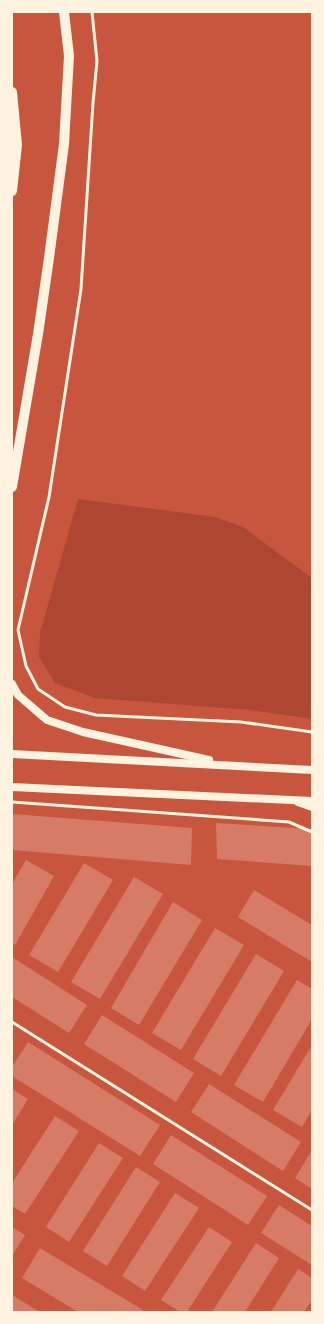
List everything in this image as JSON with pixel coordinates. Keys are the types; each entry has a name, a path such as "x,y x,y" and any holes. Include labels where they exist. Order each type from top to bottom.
{"main road":[{"path":"12,487 38,334 64,144 69,56 64,12"},
{"path":"12,92 17,145 12,191"},
{"path":"12,684 18,695 47,720 83,732 231,765"},
{"path":"12,754 312,770"},
{"path":"12,787 312,801"},
{"path":"292,800 312,807"}],"lane":[{"path":"92,12 97,61 81,288 49,497 18,630 26,666 38,689 65,707 96,715 241,722 312,732"},
{"path":"12,802 289,822 312,832"},
{"path":"12,1022 312,1210"}],"shaded area":[{"path":"78,499 215,517 243,527 312,578 312,719 250,710 95,698 55,683 39,657 40,633"}],"building":[{"path":"12,814 192,828 191,865 12,850"},
{"path":"216,823 312,829 312,866 217,859"},
{"path":"26,860 54,876 15,945 12,943 12,884"},
{"path":"84,863 113,880 58,972 29,955"},
{"path":"134,877 163,894 100,999 71,982"},
{"path":"254,890 312,925 312,962 238,917"},
{"path":"173,902 202,920 139,1025 111,1008"},
{"path":"215,928 244,945 181,1050 152,1033"},
{"path":"256,954 284,971 221,1076 193,1059"},
{"path":"12,957 87,1005 69,1033 12,997"},
{"path":"297,980 312,989 312,1019 263,1102 234,1085"},
{"path":"102,1015 194,1073 176,1102 84,1044"},
{"path":"28,1042 160,1125 140,1156 12,1076 12,1067"},
{"path":"312,1045 312,1110 302,1127 273,1110"},
{"path":"209,1084 301,1142 283,1171 191,1112"},
{"path":"12,1089 28,1099 12,1125"},
{"path":"55,1116 79,1131 25,1214 12,1206 12,1183"},
{"path":"171,1135 267,1196 248,1225 153,1164"},
{"path":"99,1143 123,1158 69,1242 46,1227"},
{"path":"312,1150 312,1189 295,1178"},
{"path":"136,1167 160,1182 107,1266 83,1251"},
{"path":"175,1193 199,1208 145,1291 122,1276"},
{"path":"279,1205 312,1226 312,1265 261,1233"},
{"path":"12,1227 25,1235 12,1256"},
{"path":"209,1227 232,1242 187,1312 180,1312 161,1300"},
{"path":"256,1243 279,1258 245,1312 212,1312"},
{"path":"40,1248 143,1310 142,1312 78,1312 22,1278"},
{"path":"298,1269 312,1278 312,1300 304,1312 271,1312"},
{"path":"12,1295 40,1312 12,1312"}]}
